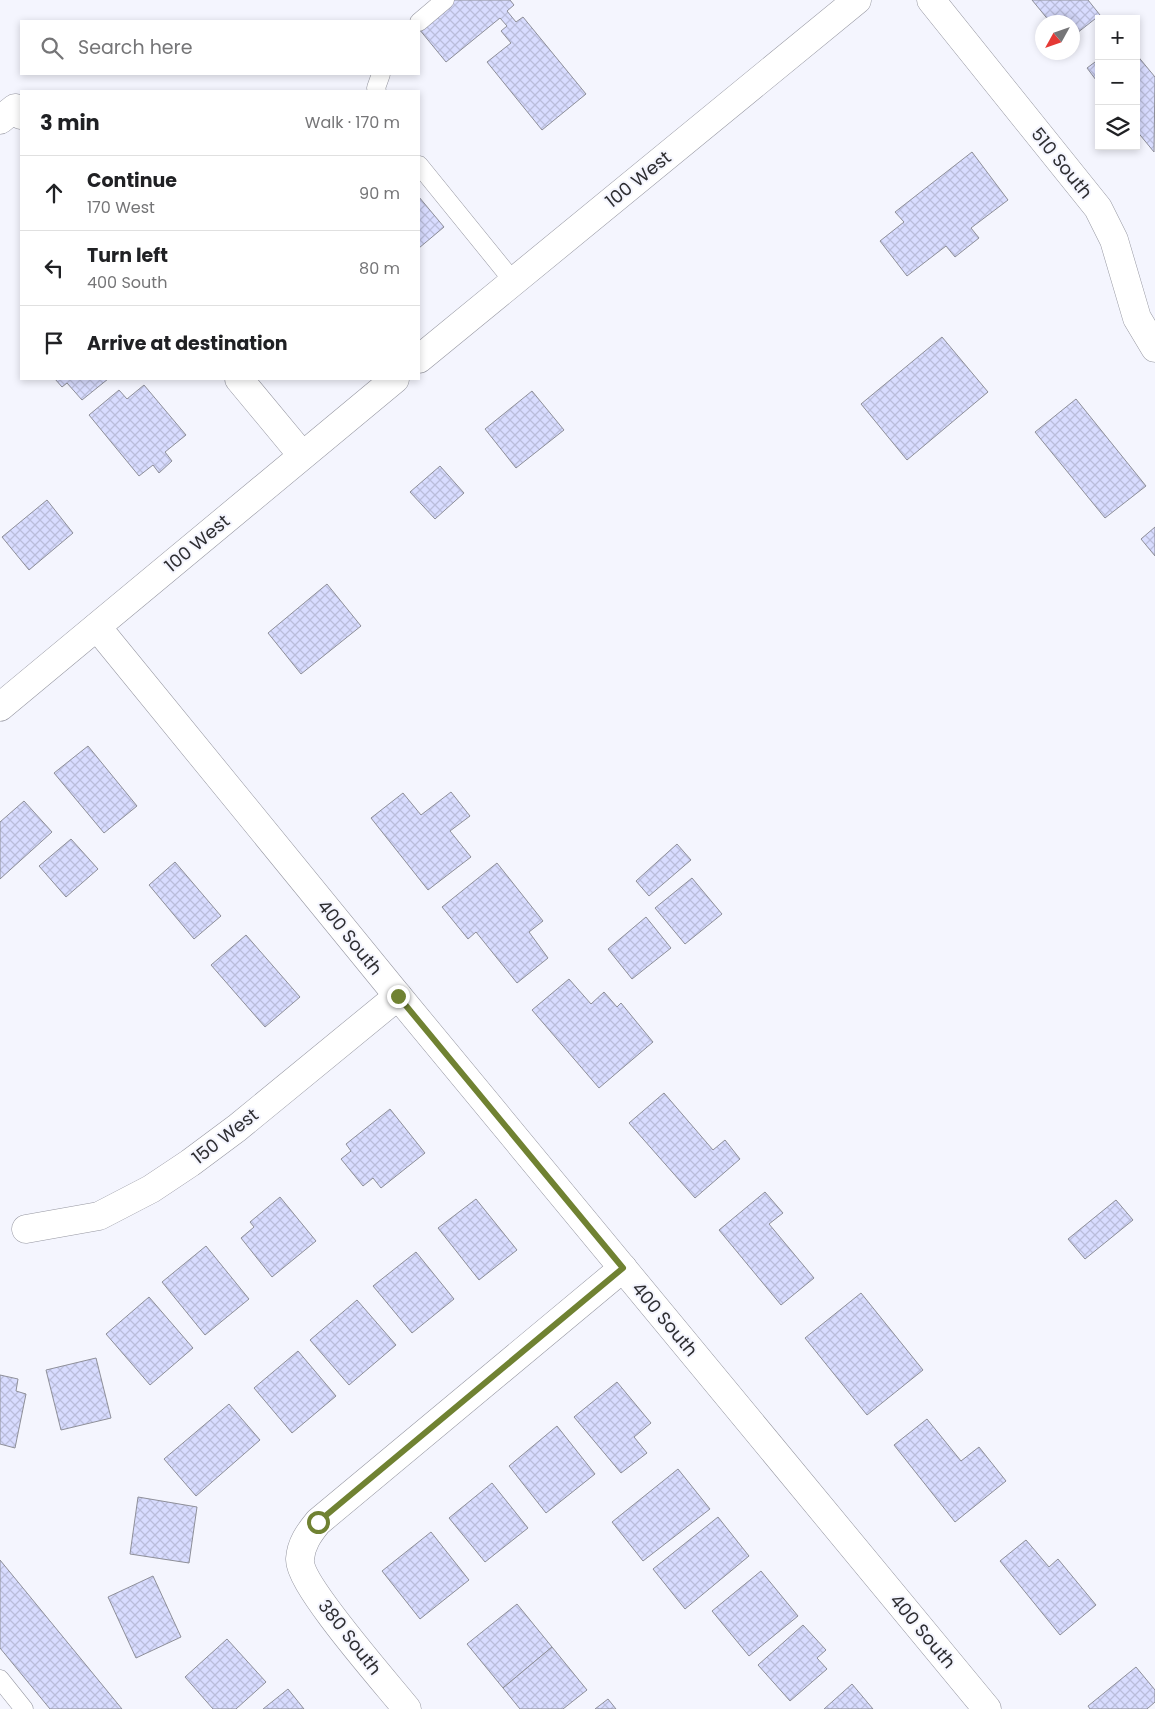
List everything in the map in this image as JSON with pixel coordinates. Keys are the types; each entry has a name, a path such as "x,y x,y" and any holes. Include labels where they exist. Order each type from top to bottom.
{"street":[{"name":"100 West","path":"420,358 857,0"},
{"name":"510 South","path":"931,0 1098,208 1114,240 1137,318 1155,348"},
{"path":"240,380 302,455"},
{"name":"100 West","path":"0,706 394,380"},
{"name":"400 South","path":"97,627 398,996 987,1709"},
{"name":"150 West","path":"26,1229 99,1216 151,1189 237,1128 398,996"},
{"name":"380 South","path":"407,1709 325,1609 299,1561 304,1540 318,1522 623,1268"}],"lane":[{"path":"420,21 445,0"},
{"path":"377,90 381,75"},
{"path":"420,166 513,281"},
{"path":"0,1679 24,1709"}],"building":[{"path":"450,0 510,0 514,5 507,11 516,22 523,17 586,94 542,130 487,62 511,43 501,31 507,26 500,18 446,62 420,28"},
{"path":"1032,0 1088,0 1100,15 1095,15 1095,19 1080,31 1080,15 1044,15"},
{"path":"1140,59 1155,77 1154,152 1140,135"},
{"path":"1095,62 1095,79 1087,68"},
{"path":"972,152 1008,200 971,228 979,238 955,257 946,246 907,276 880,241 904,222 895,212"},
{"path":"420,198 444,227 420,247"},
{"path":"942,337 988,392 907,460 861,404"},
{"path":"56,380 107,380 82,400 67,383 62,387"},
{"path":"144,385 186,435 165,452 172,461 159,473 153,465 139,476 89,415 119,390 127,399"},
{"path":"532,391 564,430 516,468 485,429"},
{"path":"1076,399 1146,486 1105,518 1035,432"},
{"path":"440,466 464,493 435,519 410,492"},
{"path":"47,500 73,533 29,570 2,537"},
{"path":"1155,527 1155,556 1141,539"},
{"path":"327,584 361,626 301,674 268,633"},
{"path":"88,746 137,806 104,833 54,773"},
{"path":"451,792 470,816 450,831 471,857 428,890 371,818 403,793 421,815"},
{"path":"24,801 52,832 0,879 0,822"},
{"path":"71,839 98,869 66,897 39,866"},
{"path":"677,844 691,860 649,896 636,881"},
{"path":"175,862 221,916 194,939 149,885"},
{"path":"497,863 543,921 529,932 548,958 517,983 476,932 468,939 442,907"},
{"path":"692,878 722,914 685,944 655,908"},
{"path":"646,917 671,948 632,979 608,949"},
{"path":"246,935 300,997 265,1027 211,965"},
{"path":"569,979 591,1004 604,992 617,1007 621,1003 653,1042 599,1088 532,1010"},
{"path":"664,1093 713,1150 725,1140 740,1159 695,1198 629,1123"},
{"path":"390,1109 425,1153 381,1188 373,1178 363,1186 341,1159 351,1151 346,1144"},
{"path":"765,1192 783,1213 769,1224 814,1278 781,1305 719,1230"},
{"path":"280,1197 316,1241 272,1277 241,1238 254,1227 250,1222"},
{"path":"476,1199 517,1250 479,1280 438,1228"},
{"path":"1116,1200 1133,1220 1085,1259 1068,1239"},
{"path":"206,1246 249,1299 205,1335 162,1282"},
{"path":"416,1252 454,1299 412,1333 373,1286"},
{"path":"861,1293 923,1370 867,1415 805,1338"},
{"path":"149,1297 193,1348 150,1385 106,1334"},
{"path":"357,1300 396,1345 349,1385 310,1340"},
{"path":"298,1351 336,1396 292,1433 254,1388"},
{"path":"96,1358 111,1418 61,1430 46,1370"},
{"path":"0,1375 18,1379 16,1391 26,1394 15,1448 0,1444"},
{"path":"617,1382 651,1423 634,1437 647,1453 621,1473 574,1417"},
{"path":"229,1404 260,1440 196,1496 164,1459"},
{"path":"927,1419 961,1461 979,1447 1006,1481 955,1522 894,1445"},
{"path":"557,1426 595,1474 546,1513 509,1466"},
{"path":"678,1469 710,1509 643,1561 612,1522"},
{"path":"492,1483 528,1528 485,1562 449,1518"},
{"path":"138,1497 197,1507 189,1563 130,1554"},
{"path":"718,1517 749,1556 685,1609 653,1569"},
{"path":"431,1532 469,1580 420,1619 382,1571"},
{"path":"1026,1540 1049,1567 1058,1559 1096,1605 1060,1635 1000,1561"},
{"path":"0,1560 122,1709 50,1709 0,1648"},
{"path":"761,1571 798,1616 749,1656 712,1611"},
{"path":"153,1576 181,1637 136,1658 108,1597"},
{"path":"517,1604 552,1647 503,1688 467,1644"},
{"path":"803,1625 826,1650 817,1658 827,1669 790,1701 758,1665"},
{"path":"227,1639 266,1682 236,1709 213,1709 185,1677"},
{"path":"552,1647 587,1690 563,1709 520,1709 503,1688"},
{"path":"1136,1667 1155,1690 1155,1702 1147,1709 1090,1709 1088,1706"},
{"path":"852,1684 873,1709 824,1709"},
{"path":"288,1689 304,1709 263,1709"},
{"path":"608,1699 616,1709 595,1709"}],"route":[{"path":"318,1522 623,1268 398,996"}]}
